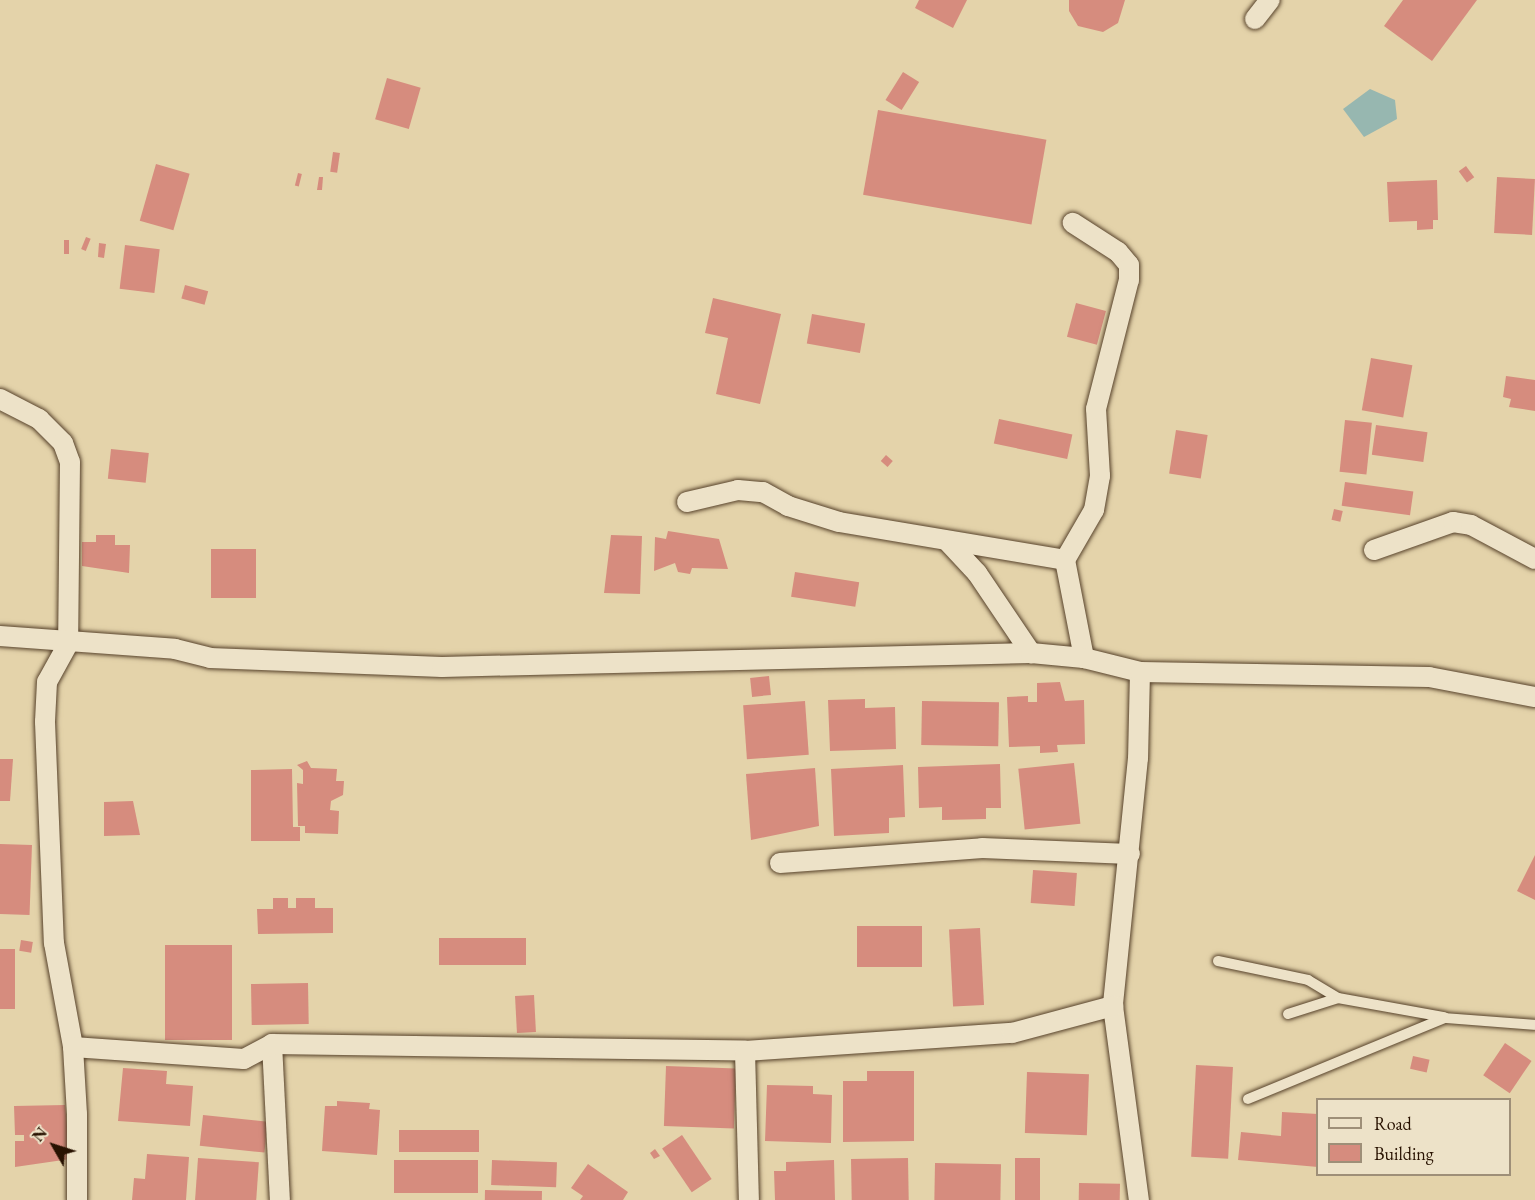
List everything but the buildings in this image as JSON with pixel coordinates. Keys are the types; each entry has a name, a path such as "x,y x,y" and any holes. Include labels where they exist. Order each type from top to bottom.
{"street":[{"path":"1255,19 1270,0"},
{"path":"1073,223 1118,252 1129,265 1129,280 1096,409 1100,476 1094,510 1065,560 1084,658"},
{"path":"0,399 39,419 63,443 70,462 68,644 47,682 45,722 54,943 72,1047 77,1200"},
{"path":"687,502 738,490 763,492 788,506 839,522 949,543 1065,560"},
{"path":"1374,550 1453,522 1471,525 1535,559"},
{"path":"949,543 977,573 1031,653"},
{"path":"0,636 68,644 175,649 210,658 442,667 1031,653 1084,658 1140,672 1429,677 1483,683 1535,697"},
{"path":"1139,1200 1113,1006 1130,854 1140,672"},
{"path":"780,863 982,848 1130,854"},
{"path":"72,1047 244,1059 272,1044 745,1051 1012,1033 1113,1006"},
{"path":"272,1044 280,1200"},
{"path":"745,1051 749,1200"}],"lane":[{"path":"1218,961 1308,980 1338,998 1445,1018 1535,1025"},
{"path":"1288,1014 1338,998"},
{"path":"1248,1100 1445,1018"}],"water":[{"path":"1370,89 1395,100 1397,119 1364,137 1343,109"}]}
